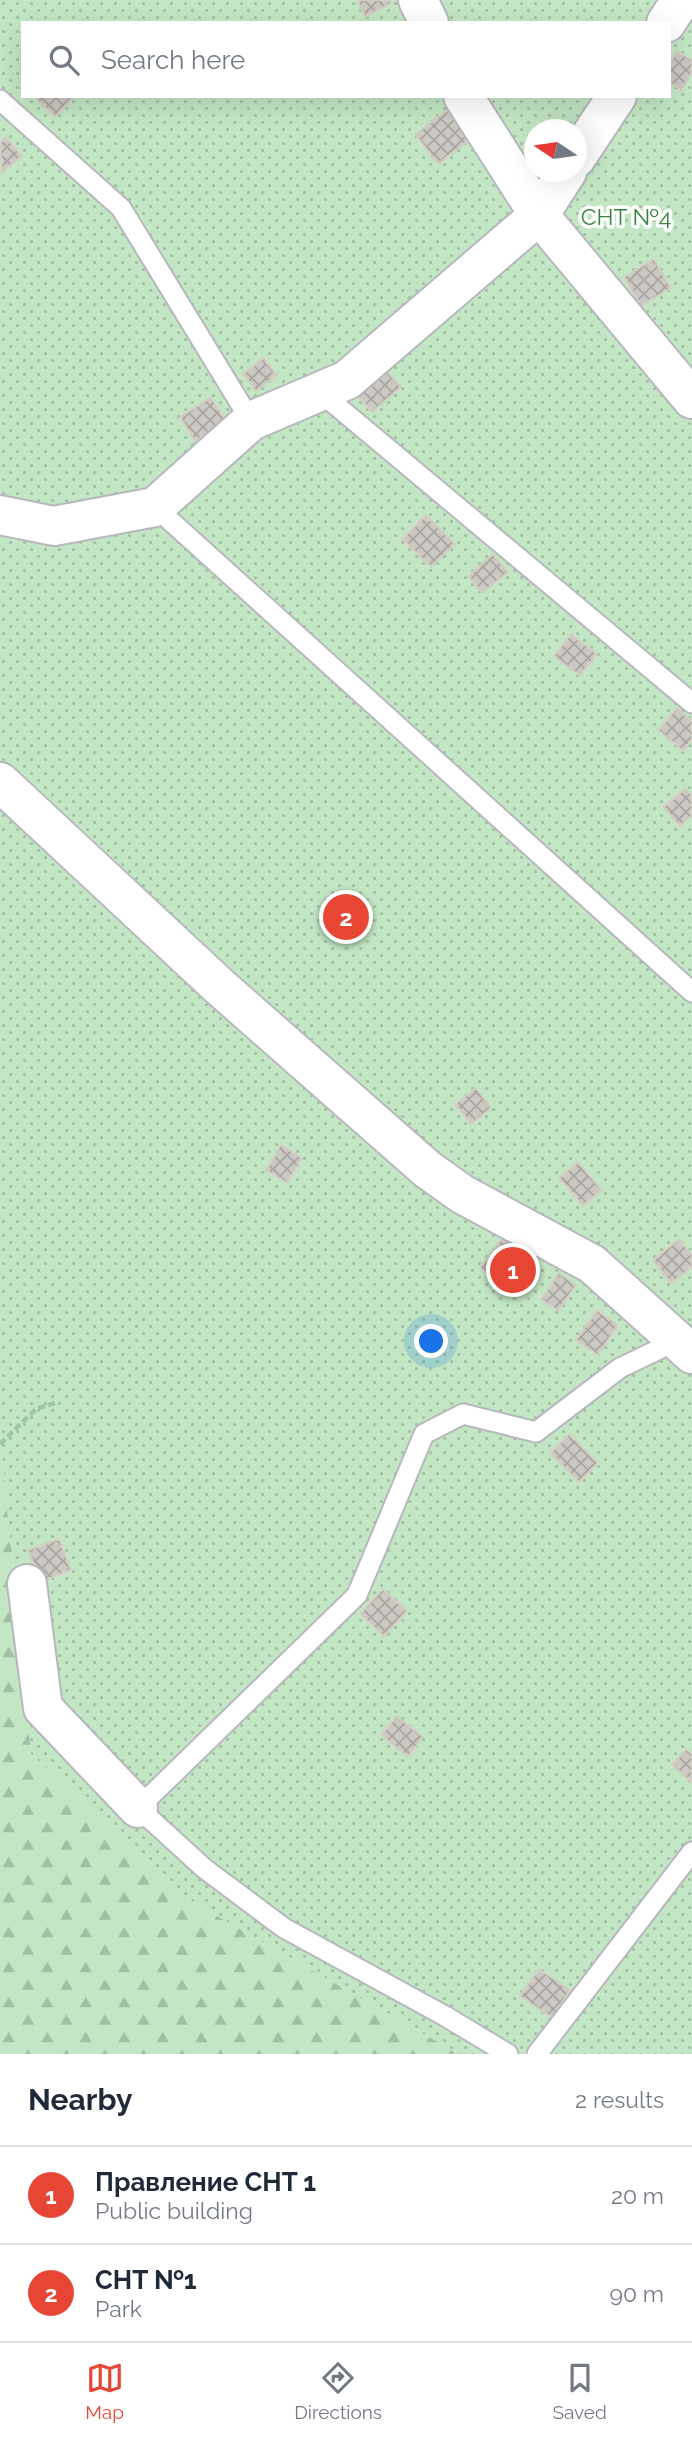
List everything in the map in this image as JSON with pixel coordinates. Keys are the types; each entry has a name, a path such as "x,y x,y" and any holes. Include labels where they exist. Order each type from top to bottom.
{"street":[{"path":"418,0 428,21"},
{"path":"667,21 681,0"},
{"path":"464,98 539,215 692,399"},
{"path":"587,141 616,98"},
{"path":"0,514 54,526 155,507 251,421 347,380 539,215 560,182"},
{"path":"0,782 219,986 427,1169 462,1194 592,1264 684,1348"},
{"path":"27,1584 43,1708 138,1808"}],"lane":[{"path":"0,100 121,208 251,421"},
{"path":"320,392 692,703"},
{"path":"155,507 692,992"},
{"path":"508,2054 445,2015 284,1928 205,1869 138,1808 356,1595 424,1434 463,1414 536,1432 620,1368 684,1348"},
{"path":"537,2054 692,1852"}],"path":[{"path":"0,1444 36,1409 55,1403"}],"green space":[{"name":"СНТ №4","path":"0,0 692,0 692,2054 459,2054 194,1903 31,1754 0,1436"},
{"path":"0,1436 31,1754 194,1903 459,2054 0,2054"}],"building":[{"path":"357,0 390,0 392,3 365,17"},
{"path":"677,51 692,60 692,73 681,90 671,83 671,61"},
{"path":"37,98 72,98 55,117"},
{"path":"447,110 469,140 438,164 415,134"},
{"path":"6,137 22,156 2,173 0,143"},
{"path":"654,259 671,288 641,306 624,277"},
{"path":"263,358 277,375 256,391 243,374"},
{"path":"386,370 401,387 372,412 357,395"},
{"path":"211,397 226,421 195,441 180,417"},
{"path":"426,515 455,544 431,567 402,539"},
{"path":"493,554 508,572 482,593 468,576"},
{"path":"571,634 597,654 580,676 554,656"},
{"path":"677,708 692,721 692,740 683,751 658,730"},
{"path":"686,788 692,795 692,816 680,826 663,807"},
{"path":"476,1088 491,1108 471,1124 455,1104"},
{"path":"281,1145 302,1158 287,1183 266,1170"},
{"path":"578,1162 602,1190 583,1206 559,1178"},
{"path":"502,1238 538,1265 516,1294 480,1268"},
{"path":"679,1239 692,1255 692,1267 671,1284 653,1260"},
{"path":"559,1273 576,1285 558,1311 541,1299"},
{"path":"597,1310 618,1325 598,1355 576,1340"},
{"path":"569,1434 598,1463 579,1482 550,1453"},
{"path":"59,1539 71,1570 41,1582 28,1550"},
{"path":"383,1589 407,1611 384,1636 360,1614"},
{"path":"397,1716 423,1737 408,1757 381,1735"},
{"path":"686,1749 692,1754 692,1783 672,1765"},
{"path":"539,1969 570,1990 552,2018 520,1996"}],"place":[{"name":"СНТ №1","path":"346,917"},
{"name":"Правление СНТ 1","path":"513,1270"}]}
